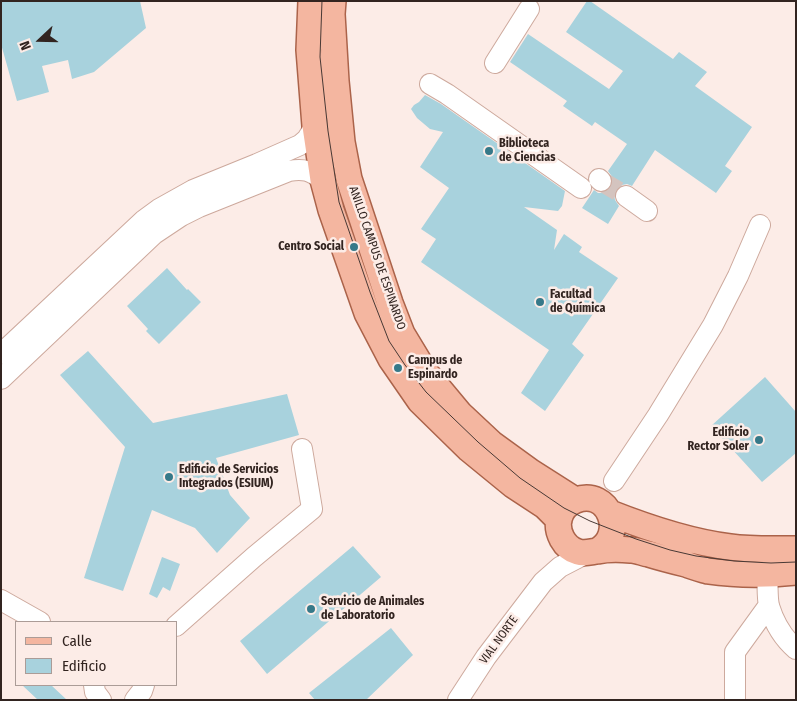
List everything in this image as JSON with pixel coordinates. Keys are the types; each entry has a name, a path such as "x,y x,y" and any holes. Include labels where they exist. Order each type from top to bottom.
{"main road":[{"name":"ANILLO CAMPUS DE ESPINARDO","path":"311,1 308,50 315,126 323,180 330,210 367,313 390,359 420,401 468,449 513,485 545,506 558,524 563,541 569,548 578,552 631,550 707,570 767,575 796,572"},
{"name":"ANILLO CAMPUS DE ESPINARDO","path":"333,1 336,81 342,142 349,179 402,334 425,372 460,414 491,443 531,472 575,500 592,498 601,502 610,513 638,524 693,540 730,547 765,550 796,549"},
{"path":"558,524 564,508 575,500"},
{"path":"592,552 605,545 610,535 613,526 610,513"}],"street":[{"path":"495,63 530,9"},
{"path":"430,84 581,188"},
{"path":"1,354 41,329 154,234 219,189 259,173 300,145 307,139 315,126"},
{"path":"259,173 305,170 312,172 323,180"},
{"path":"626,196 646,211"},
{"path":"614,481 658,415 713,325 738,276 760,226"},
{"path":"1,379 41,329"},
{"path":"178,624 312,509 302,449"},
{"name":"VIAL NORTE","path":"543,582 553,551 558,524"},
{"name":"VIAL NORTE","path":"458,700 486,657 543,582 560,566 592,552"},
{"path":"767,575 769,605 780,631 796,649"},
{"path":"1,600 38,621"},
{"path":"735,700 735,652 769,605"},
{"path":"135,700 144,686"}],"building":[{"path":"1,1 140,1 146,28 94,72 72,79 68,60 42,66 49,92 17,101 1,44"},
{"path":"587,1 590,1 673,59 679,52 707,72 695,86 752,127 725,166 732,171 716,193 655,150 632,186 622,185 616,190 614,194 615,200 619,206 608,224 582,208 594,190 598,193 604,193 610,189 613,178 608,171 627,144 595,122 592,126 563,106 567,101 510,62 528,34 609,89 623,71 566,32"},
{"name":"Facultad de Química","path":"425,95 441,104 565,191 562,206 558,211 524,207 557,230 554,250 564,234 582,247 579,252 618,278 572,344 584,355 545,411 521,393 549,350 421,262 436,239 421,229 449,188 420,167 443,132 430,129 417,118 411,109"},
{"path":"167,268 201,302 159,344 146,331 148,329 127,306"},
{"name":"Edificio de Servicios Integrados (ESIUM)","path":"88,351 153,423 287,394 299,435 216,458 230,495 250,518 217,553 195,528 152,510 123,591 84,578 125,447 60,375"},
{"name":"Edificio Rector Soler","path":"765,377 796,412 796,453 762,482 711,426"},
{"name":"Servicio de Animales de Laboratorio","path":"353,546 381,577 267,674 240,641"},
{"path":"162,557 180,564 170,591 163,587 157,598 149,594"},
{"path":"391,628 413,655 366,700 315,700 309,693"},
{"path":"23,686 52,686 67,700 38,700"}],"tunnel":[{"path":"601,181 626,196"}],"tram line":[{"path":"322,1 320,57 328,131 339,202 389,341 426,392 478,442 520,478 564,508 590,521 636,539 696,556 734,561 796,562"}],"place":[{"name":"Biblioteca de Ciencias","path":"489,151"},
{"name":"Centro Social","path":"354,247"},
{"name":"Facultad de Química","path":"540,302"},
{"name":"Campus de Espinardo","path":"398,368"},
{"name":"Edificio Rector Soler","path":"759,440"},
{"name":"Edificio de Servicios Integrados (ESIUM)","path":"169,477"},
{"name":"Servicio de Animales de Laboratorio","path":"311,609"}]}
